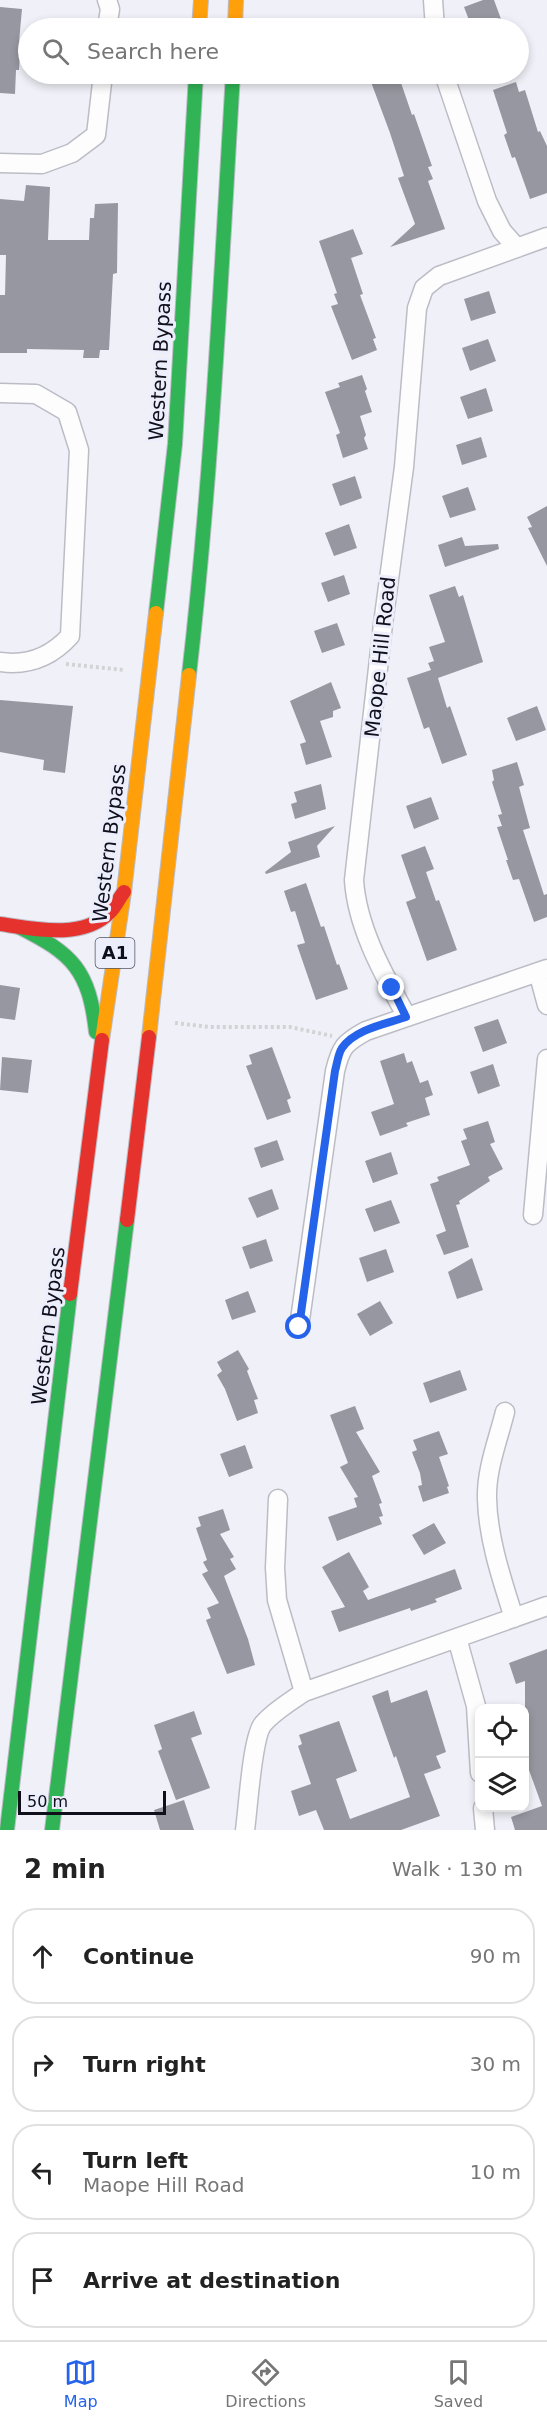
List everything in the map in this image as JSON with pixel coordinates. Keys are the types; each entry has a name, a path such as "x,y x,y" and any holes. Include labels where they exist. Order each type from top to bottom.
{"main road":[{"path":"200,18 201,0"},
{"path":"235,18 236,0"},
{"name":"Western Bypass","path":"7,1830 95,1084 124,892 175,444 195,84"},
{"name":"A1","path":"51,1830 151,1019 200,580 211,444 233,84"},
{"path":"0,924 71,929 87,925 96,922 110,912 124,892"},
{"path":"19,927 60,949 82,974 90,989 95,1008 97,1040 95,1084"}],"street":[{"path":"107,0 110,9 109,18"},
{"path":"433,0 434,18"},
{"path":"0,163 42,164 72,153 96,135 102,84"},
{"path":"447,84 487,201 502,231 518,248 547,237"},
{"name":"Maope Hill Road","path":"406,1017 361,919 355,900 354,880 383,624 404,467 417,308 424,288 439,276 518,248"},
{"path":"0,393 36,394 67,412 79,450 70,636 57,650 37,659 0,662"},
{"path":"299,1327 335,1071 340,1050 349,1040 366,1031 543,970 547,1005"},
{"path":"533,1215 547,1059"},
{"path":"505,1412 490,1473 487,1498 499,1568 513,1618"},
{"path":"278,1499 275,1568 277,1600 304,1692"},
{"path":"245,1830 256,1740 261,1726 273,1714 304,1692 547,1606"},
{"path":"458,1638 476,1706 479,1758"},
{"path":"483,1812 485,1830"}],"path":[{"path":"90,668 121,670"},
{"path":"187,1025 290,1028 349,1040"}],"building":[{"path":"483,0 494,0 501,18 468,18 464,7"},
{"path":"0,7 22,9 21,18 18,18 18,70 16,70 15,94 0,93"},
{"path":"372,84 401,84 432,166 428,167 433,179 428,181 445,229 390,247 415,224 398,178 404,176"},
{"path":"517,84 519,92 525,90 538,132 540,131 547,146 547,193 530,199 515,157 512,158 504,135 507,133 493,90"},
{"path":"26,185 50,187 48,240 89,240 90,218 94,218 95,204 118,203 117,273 113,274 109,350 100,350 99,358 83,358 84,350 27,349 27,353 0,353 0,295 5,295 6,255 0,255 0,199 24,201"},
{"path":"353,229 363,254 351,258 363,294 360,295 376,338 373,339 377,350 352,360 331,306 338,304 334,294 337,293 319,241"},
{"path":"489,291 496,313 471,321 464,299"},
{"path":"488,339 496,361 470,371 462,348"},
{"path":"362,375 372,412 360,416 368,449 343,458 336,435 340,433 325,392 340,387 338,383"},
{"path":"486,388 493,411 468,419 460,397"},
{"path":"481,437 487,457 462,465 456,445"},
{"path":"355,476 362,498 340,506 332,484"},
{"path":"468,487 476,510 450,518 442,496"},
{"path":"547,506 547,566 528,528 532,527 527,517"},
{"path":"349,524 357,548 334,556 325,533"},
{"path":"462,537 465,546 498,544 499,549 445,567 438,545"},
{"path":"344,575 350,594 328,602 321,583"},
{"path":"455,586 459,597 463,595 483,662 438,678 447,708 450,706 467,755 442,764 429,727 424,729 407,678 431,670 428,663 434,661 429,647 445,642 429,595"},
{"path":"337,623 345,645 322,653 314,631"},
{"path":"331,682 341,708 333,711 333,717 320,721 332,757 306,765 300,744 306,742 290,701"},
{"path":"0,700 73,706 65,773 43,770 44,760 0,752"},
{"path":"537,706 546,730 516,741 507,718"},
{"path":"517,762 524,785 519,787 530,828 523,830 544,895 547,894 547,917 534,922 519,879 513,880 506,860 508,860 497,827 502,826 498,815 502,814 492,782 494,780 492,770"},
{"path":"321,784 326,809 295,819 291,804 297,802 294,792"},
{"path":"431,797 439,819 414,829 406,806"},
{"path":"335,826 317,846 320,857 266,874 265,872 291,852 288,842"},
{"path":"425,846 434,869 426,872 457,950 427,961 406,902 416,898 401,855"},
{"path":"306,883 321,927 324,926 348,989 316,1000 297,945 305,943 295,911 291,912 284,891"},
{"path":"0,985 20,988 15,1020 0,1018"},
{"path":"498,1019 507,1043 483,1052 474,1027"},
{"path":"272,1047 291,1098 287,1100 291,1112 267,1120 246,1066 252,1064 249,1055"},
{"path":"404,1053 407,1063 412,1061 420,1083 428,1080 433,1095 425,1098 430,1115 406,1123 408,1126 380,1136 371,1112 394,1104 380,1061"},
{"path":"2,1057 32,1060 28,1093 0,1090"},
{"path":"493,1064 500,1086 478,1094 470,1072"},
{"path":"488,1121 495,1142 490,1144 503,1169 488,1177 490,1181 456,1205 469,1247 444,1255 436,1235 446,1231 430,1184 439,1181 437,1177 470,1165 461,1141 467,1139 463,1129"},
{"path":"277,1140 284,1160 261,1168 254,1148"},
{"path":"391,1152 398,1174 373,1183 365,1161"},
{"path":"272,1189 279,1209 257,1218 248,1198"},
{"path":"391,1200 400,1223 374,1232 365,1209"},
{"path":"266,1239 273,1261 250,1269 242,1247"},
{"path":"386,1249 394,1272 367,1282 359,1258"},
{"path":"472,1258 483,1290 457,1299 448,1272"},
{"path":"248,1291 256,1312 232,1320 225,1300"},
{"path":"380,1301 393,1323 370,1336 357,1314"},
{"path":"238,1350 249,1369 247,1371 258,1399 254,1400 258,1413 237,1421 217,1375 222,1371 217,1362"},
{"path":"460,1370 467,1390 430,1403 423,1383"},
{"path":"355,1406 364,1429 356,1432 380,1472 372,1476 382,1503 379,1504 383,1516 379,1517 382,1524 337,1541 328,1517 357,1507 354,1498 358,1497 340,1467 348,1463 330,1415"},
{"path":"439,1431 448,1454 439,1457 449,1486 447,1487 449,1493 423,1502 418,1486 422,1485 420,1473 412,1452 417,1450 413,1440"},
{"path":"245,1445 253,1468 229,1477 220,1454"},
{"path":"223,1509 230,1530 220,1534 234,1557 230,1559 236,1569 224,1576 248,1639 255,1665 227,1674 206,1620 211,1618 207,1608 219,1603 202,1574 208,1571 203,1562 207,1560 196,1528 201,1526 198,1517"},
{"path":"434,1523 446,1543 424,1555 412,1535"},
{"path":"349,1552 369,1587 363,1591 368,1600 455,1569 462,1589 435,1599 437,1602 411,1611 410,1608 339,1632 331,1611 345,1607 322,1567"},
{"path":"547,1649 547,1830 515,1830 511,1817 542,1806 529,1770 529,1704 525,1704 525,1681 516,1684 509,1663"},
{"path":"388,1690 391,1703 427,1690 446,1752 436,1756 441,1768 424,1774 440,1816 401,1830 324,1830 316,1810 299,1816 291,1791 311,1784 298,1746 302,1744 299,1735 339,1721 357,1771 336,1779 350,1819 410,1797 372,1696"},
{"path":"194,1711 202,1734 191,1738 210,1788 176,1800 158,1751 162,1749 154,1725"},
{"path":"184,1800 194,1830 160,1830 154,1810"}],"traffic: fast":[{"path":"156,613 175,444 195,84"},
{"path":"189,675 210,450 232,84"},
{"path":"19,927 53,946 75,966 89,993 96,1032"},
{"path":"52,1830 127,1220"},
{"path":"7,1830 70,1294"}],"traffic: slow":[{"path":"200,18 201,0"},
{"path":"235,18 236,0"},
{"path":"102,1040 124,892 156,613"},
{"path":"149,1037 189,675"}],"traffic: jam":[{"path":"0,924 43,930 86,926 99,921 110,912 124,892"},
{"path":"127,1220 149,1037"},
{"path":"70,1294 102,1040"}],"route":[{"path":"299,1327 335,1071 340,1050 349,1040 366,1031 406,1017 392,988"}]}
